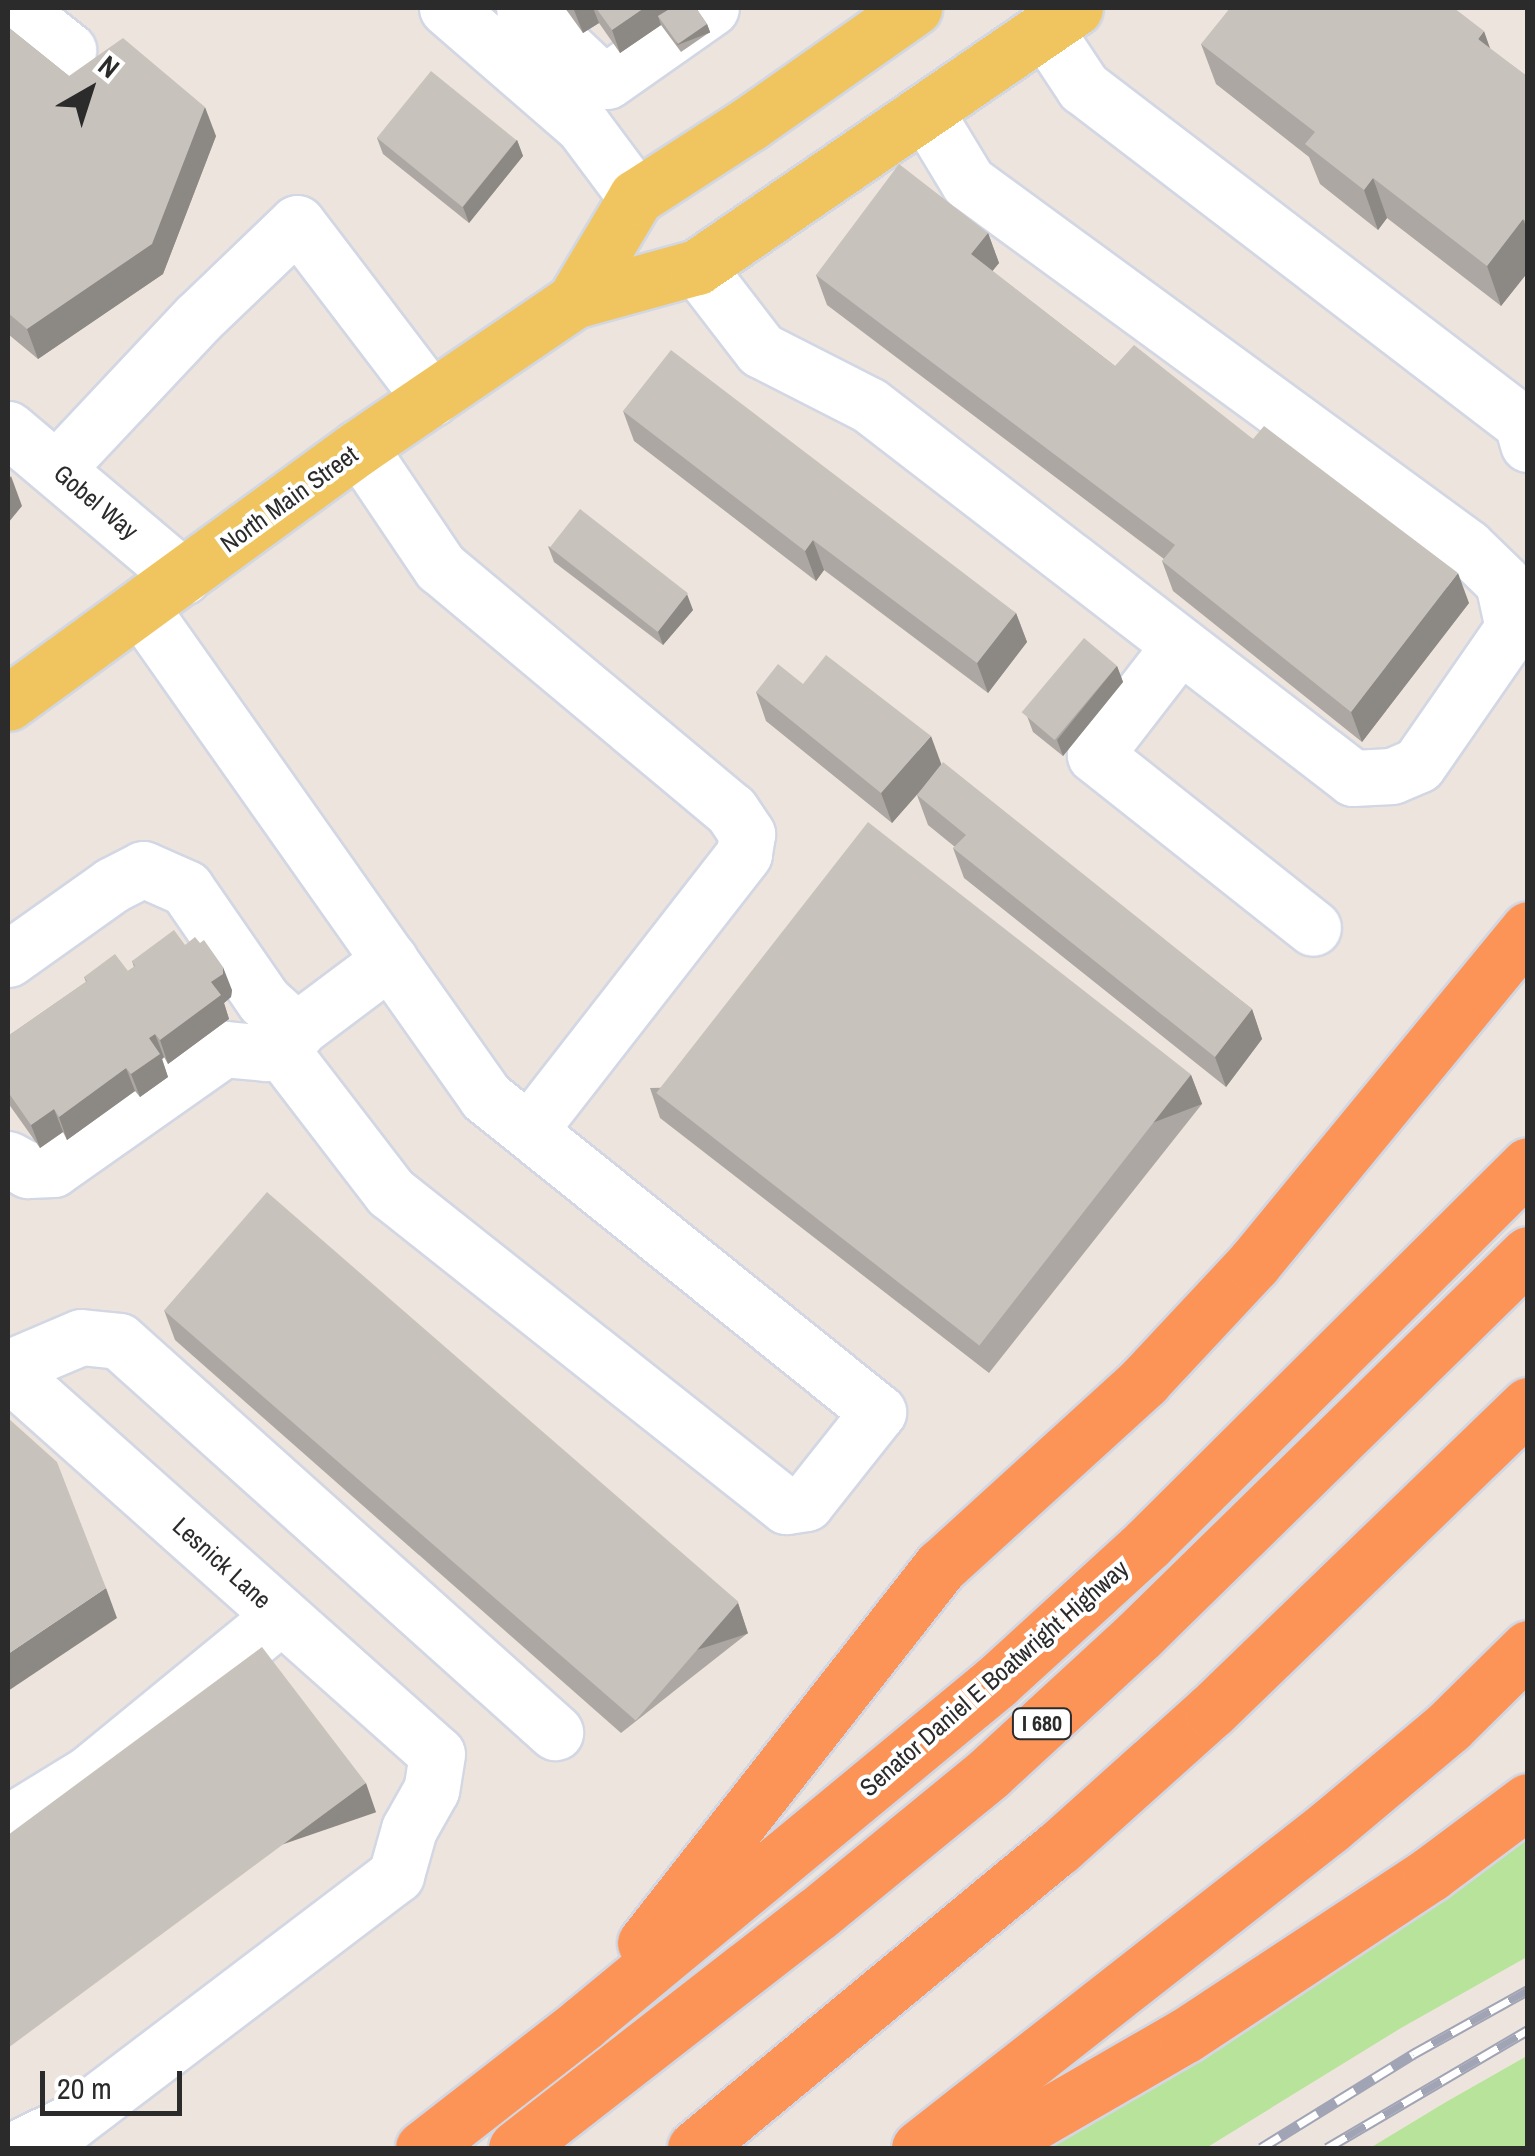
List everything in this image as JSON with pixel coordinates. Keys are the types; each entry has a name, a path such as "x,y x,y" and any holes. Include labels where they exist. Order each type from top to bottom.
{"highway":[{"path":"582,2024 941,1566 1144,1381 1217,1302 1528,928"},
{"name":"Senator Daniel E Boatwright Highway","path":"423,2148 582,2024 996,1682 1161,1531 1528,1165"},
{"name":"I 680","path":"516,2148 817,1914 989,1773 1138,1636 1528,1254"},
{"path":"695,2148 1057,1849 1212,1710 1528,1405"},
{"path":"919,2148 1330,1826 1449,1726 1528,1648"},
{"path":"990,2148 1186,2034 1430,1874 1528,1801"}],"main road":[{"name":"North Main Street","path":"574,301 636,197 750,124 891,13"},
{"name":"North Main Street","path":"12,691 162,592 359,448 574,301 697,266 1060,18"}],"street":[{"path":"15,8 68,50"},
{"path":"447,8 584,126 636,197"},
{"path":"524,8 598,78 608,82 711,8"},
{"path":"1060,18 1083,87 1525,428"},
{"path":"697,266 761,350 869,405 1353,778 1392,776 1418,765 1513,628 1503,582 1467,547 968,182 925,111"},
{"path":"56,468 198,318 297,222 431,399"},
{"name":"Gobel Way","path":"8,429 56,468 162,592 390,960 486,1097 878,1412 806,1503 786,1506 390,1192 287,1038"},
{"path":"359,448 440,567 731,810 747,834 744,854 528,1130"},
{"path":"1180,645 1095,755 1313,928"},
{"path":"8,960 112,885 143,869 186,888 287,1038"},
{"path":"8,1159 28,1170 53,1169 224,1049 266,1053 390,960"},
{"path":"8,1370 81,1337 119,1341 555,1732"},
{"name":"Lesnick Lane","path":"8,1370 437,1754 431,1790 410,1829 396,1875 69,2124 18,2148"},
{"path":"8,1822 88,1774 281,1616"}],"green space":[{"path":"1527,1803 1527,1957 1401,2028 1206,2148 990,2148"},
{"path":"1527,2056 1527,2148 1370,2148 1446,2102"}],"building":[{"path":"596,8 644,8 612,30"},
{"path":"671,8 696,8 707,24 678,44 658,16"},
{"path":"1230,8 1454,8 1484,31 1478,39 1528,77 1528,223 1523,219 1487,266 1373,178 1364,190 1305,144 1315,132 1201,44"},
{"path":"8,27 69,76 123,38 205,107 152,244 27,329 8,313"},
{"path":"431,71 516,140 462,207 377,138"},
{"path":"899,164 988,233 971,254 1115,366 1134,345 1253,439 1264,426 1458,573 1351,712 1162,561 1175,545 816,275"},
{"path":"671,350 1016,613 977,663 813,540 805,551 623,411"},
{"path":"580,509 688,593 658,632 550,548"},
{"path":"1084,638 1117,666 1055,740 1022,712"},
{"path":"826,655 931,736 881,793 756,692 778,664 803,684"},
{"path":"943,762 1252,1009 1215,1057 953,848 966,835 917,795"},
{"path":"868,822 1191,1074 979,1345 656,1093"},
{"path":"174,930 185,945 195,937 200,943 204,940 223,967 223,974 211,982 221,995 160,1040 155,1034 149,1038 160,1054 131,1074 126,1068 59,1117 54,1109 31,1125 8,1092 8,1036 87,981 84,977 115,954 128,971 135,966 132,961"},
{"path":"267,1192 739,1602 636,1721 164,1310"},
{"path":"8,1418 57,1462 106,1588 8,1654"},
{"path":"262,1647 366,1783 8,2048 8,1835"}],"railway":[{"path":"1261,2148 1413,2054 1528,1990"},
{"path":"1327,2148 1528,2030"}]}
